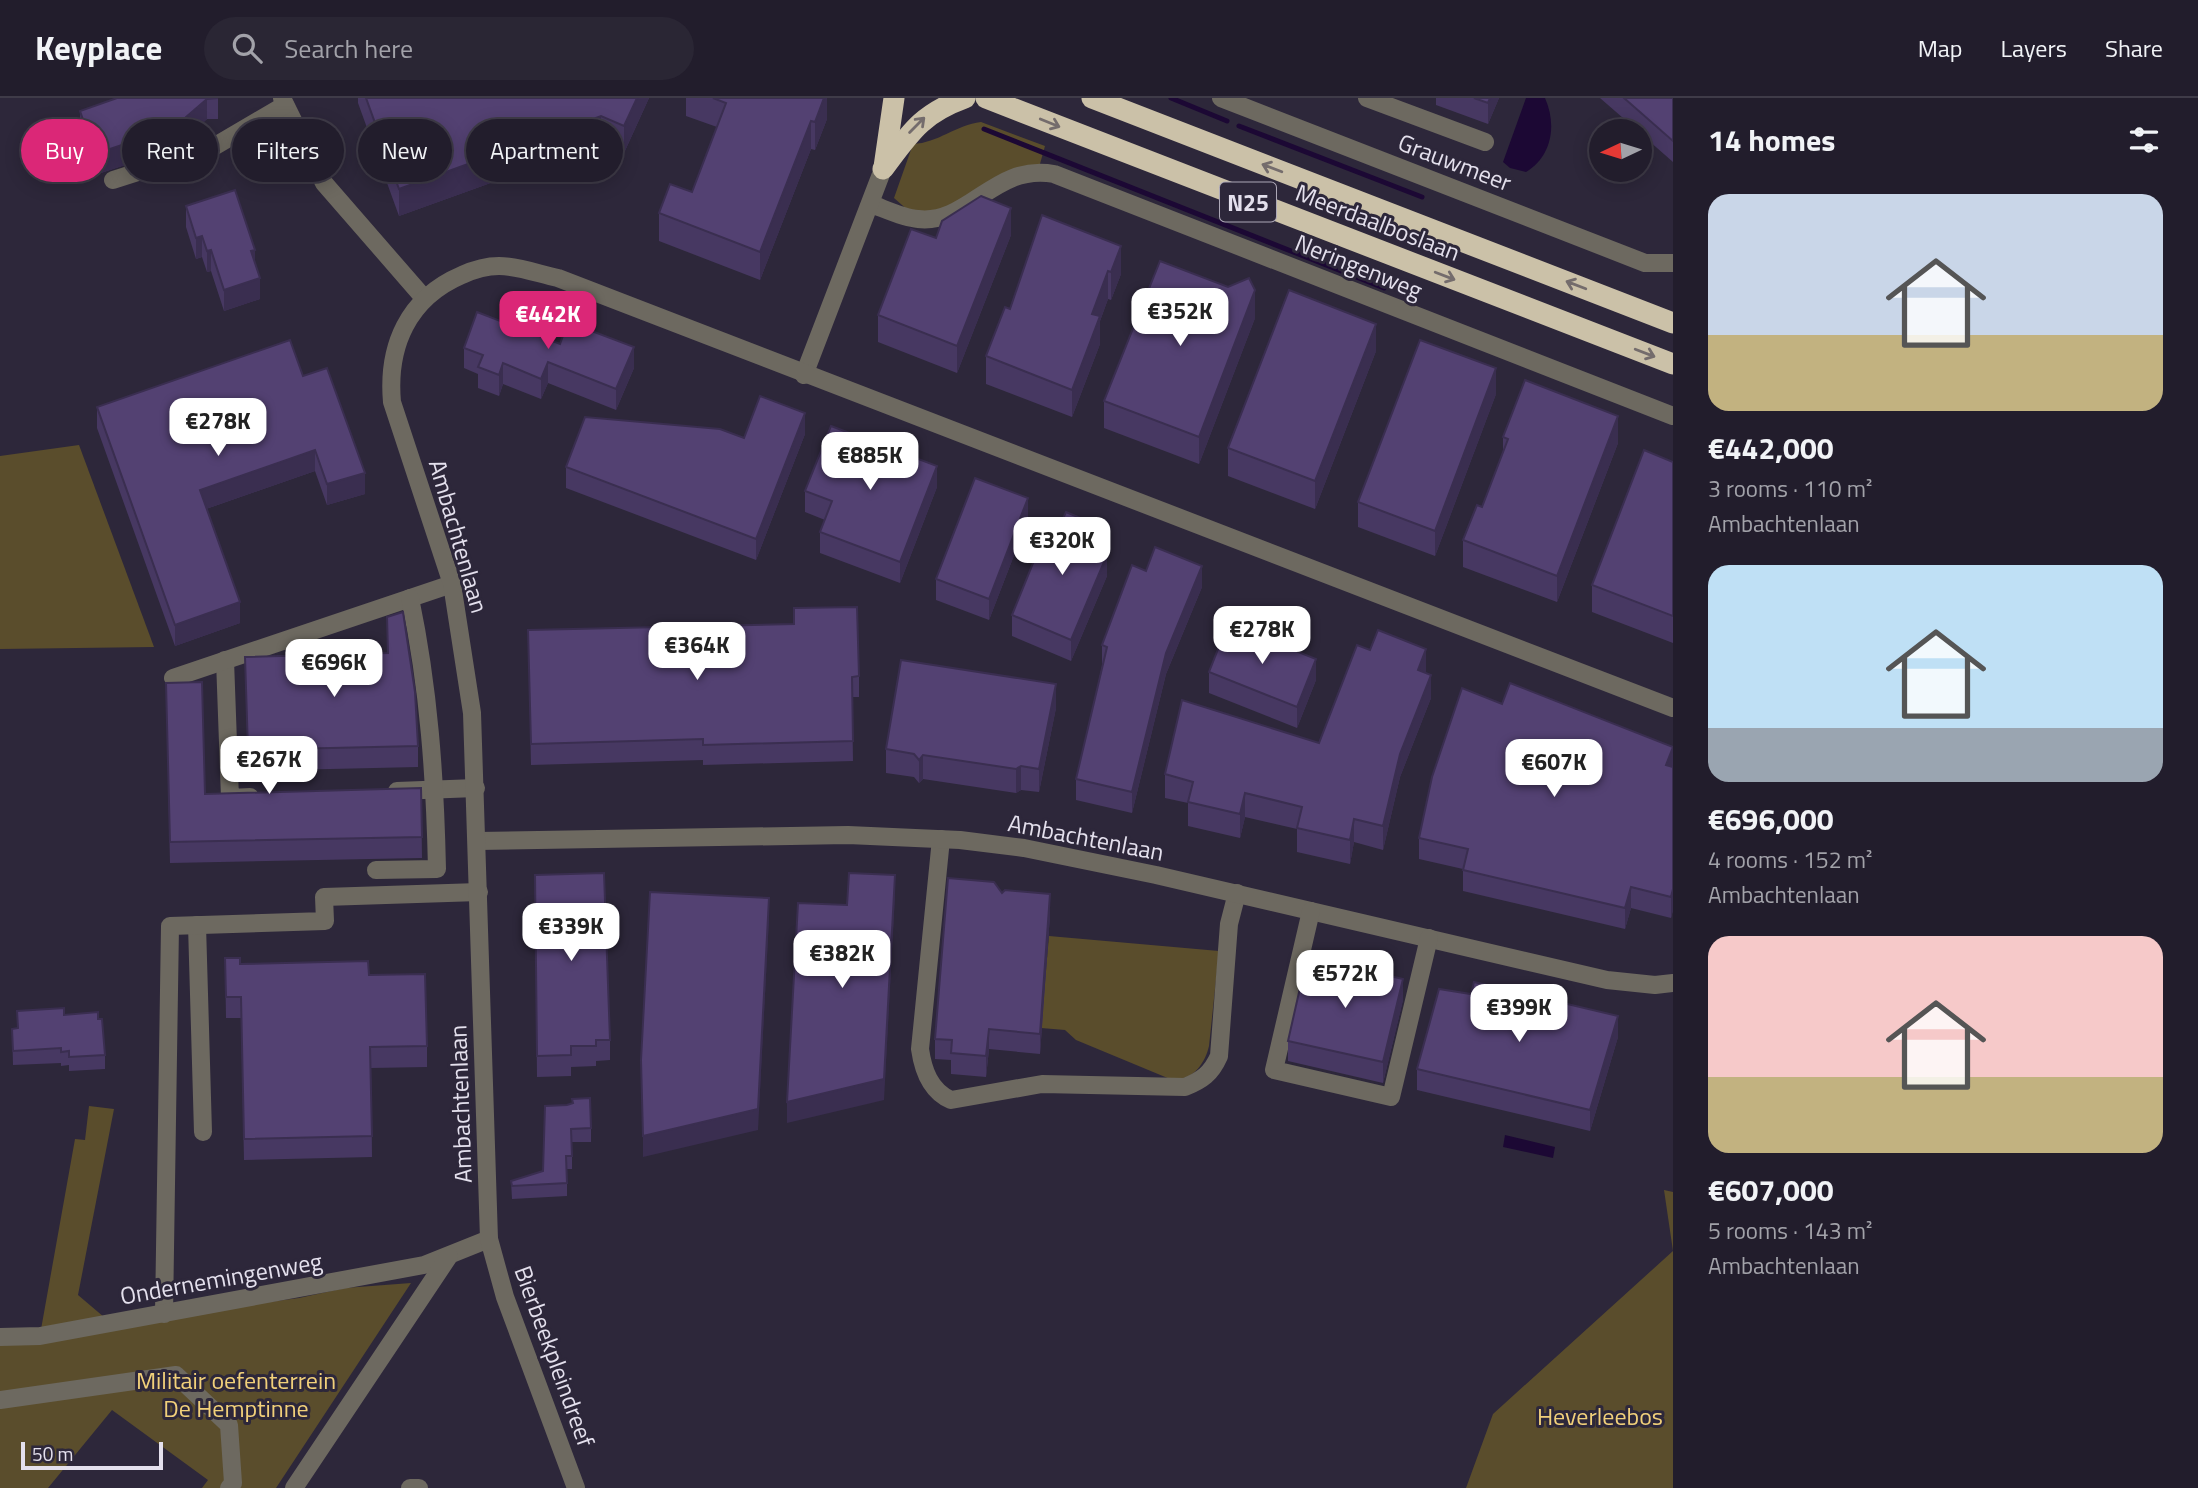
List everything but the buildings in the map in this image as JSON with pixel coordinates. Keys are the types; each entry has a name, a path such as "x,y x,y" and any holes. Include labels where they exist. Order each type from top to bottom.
{"highway":[{"path":"883,169 894,98"},
{"path":"883,169 915,125 936,108 965,98"},
{"name":"Meerdaalboslaan","path":"986,98 1673,364"},
{"name":"Meerdaalboslaan","path":"1092,98 1673,323"}],"street":[{"name":"Grauwmeer","path":"1221,98 1256,104 1645,263 1673,263"},
{"path":"1367,98 1485,142"},
{"path":"113,180 210,149 283,102 324,183 424,298"},
{"path":"804,375 883,169"},
{"name":"Neringenweg","path":"871,204 918,219 945,216 1005,179 1038,171 1054,174 1673,416"},
{"name":"Ambachtenlaan","path":"489,1239 472,713 452,584 392,402 390,376 394,348 407,318 424,298 447,281 472,271 498,266 558,278 1673,708"},
{"path":"173,678 452,584"},
{"path":"376,870 437,869 435,789 424,666 410,598"},
{"path":"225,660 230,797 271,796"},
{"path":"380,791 476,788"},
{"name":"Ambachtenlaan","path":"478,841 848,835 941,839 1024,848 1237,894 1607,980 1655,985 1673,983"},
{"path":"941,839 920,1049 923,1069 932,1086 951,1100 1042,1084 1185,1087 1202,1080 1213,1069 1219,1056 1229,924 1237,894"},
{"path":"164,1314 170,926 325,921 324,897 479,892"},
{"path":"1311,911 1274,1070 1391,1097 1429,938"},
{"path":"197,925 202,1132"},
{"path":"294,1488 449,1255 489,1239"},
{"name":"Bierbeekpleindreef","path":"489,1239 505,1297 576,1488"},
{"name":"Ondernemingenweg","path":"0,1337 40,1336 164,1314 424,1265 449,1255"},
{"path":"0,1400 176,1375 229,1425 233,1483 229,1488"},
{"path":"410,1488 419,1488"}],"green space":[{"path":"981,122 1045,146 1038,171 918,219 894,198 913,144 931,141"},
{"path":"79,445 154,647 0,649 0,456"},
{"path":"1049,936 1219,951 1209,1046 1201,1065 1185,1078 1170,1079 1076,1040 1065,1030 1041,1028"},
{"name":"Militair oefenterrein De Hemptinne","path":"89,1106 114,1109 78,1295 111,1323 299,1298 345,1288 411,1283 276,1488 202,1488 208,1480 112,1410 48,1488 0,1488 0,1340 40,1335 75,1139 85,1140"},
{"path":"1664,1190 1673,1192 1673,1251"},
{"name":"Heverleebos","path":"1673,1251 1673,1488 1466,1488 1493,1414"}],"shaded area":[{"path":"1526,98 1545,98 1551,129 1547,149 1526,172 1510,168 1503,162"},
{"path":"1505,1135 1555,1147 1553,1158 1503,1147"}],"waterway":[{"path":"1171,98 1227,121"},
{"path":"1239,126 1422,197"},
{"path":"984,129 1384,288"}]}
